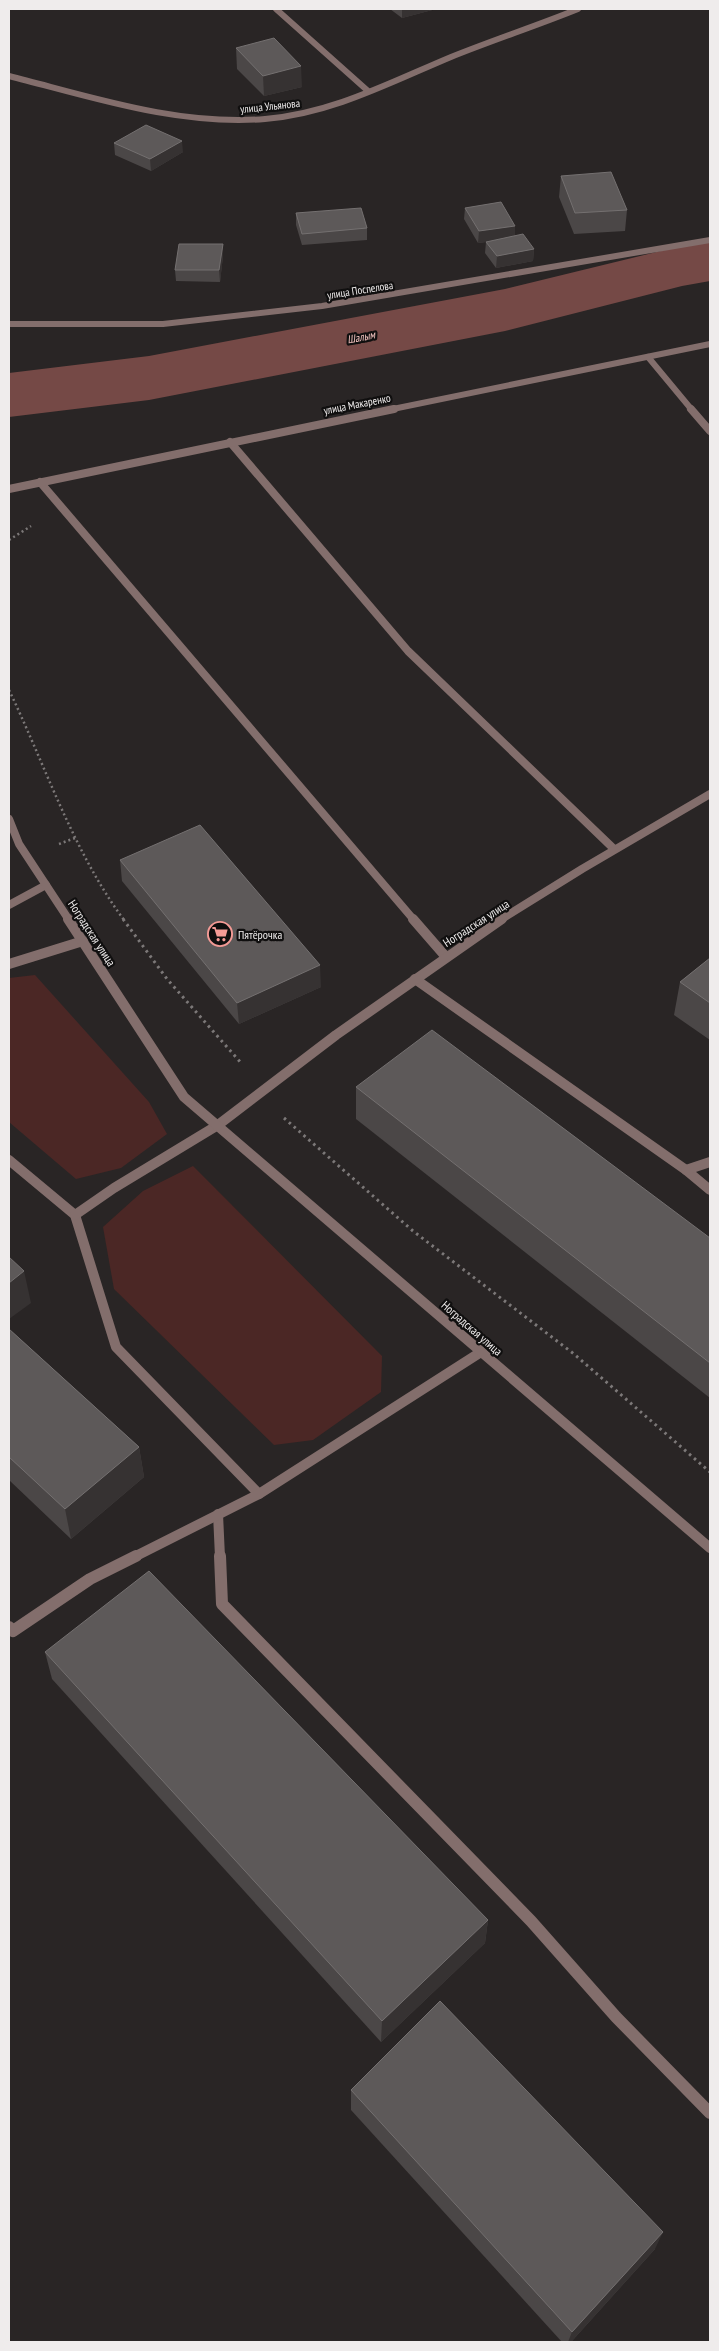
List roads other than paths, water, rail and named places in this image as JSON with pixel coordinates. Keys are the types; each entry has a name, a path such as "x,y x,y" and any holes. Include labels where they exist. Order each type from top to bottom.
{"street":[{"path":"276,9 368,91"},
{"name":"улица Ульянова","path":"9,76 177,116 228,120 266,119 306,112 368,91 578,9"},
{"name":"улица Поспелова","path":"9,324 163,324 322,306 514,276 710,240"},
{"name":"улица Макаренко","path":"9,489 710,344"},
{"path":"648,357 710,431"},
{"path":"230,442 408,651 614,849"},
{"path":"40,482 242,721 446,957"},
{"name":"Ноградская улица","path":"218,1125 262,1090 446,957 614,849 710,794"},
{"name":"Ноградская улица","path":"9,819 19,844 184,1097 710,1548"},
{"path":"9,905 46,885"},
{"path":"9,964 83,941"},
{"path":"415,979 686,1170 710,1190"},
{"path":"75,1215 114,1188 218,1125"},
{"path":"9,1160 75,1215 116,1347 259,1494"},
{"path":"686,1170 710,1162"},
{"path":"9,1627 13,1631 90,1579 259,1494 481,1352"},
{"path":"218,1514 222,1604 530,1921 616,2016 710,2113"}],"waterway":[{"name":"Шалым","path":"9,395 149,378 505,310 681,266 710,261"}],"place":[{"name":"Пятёрочка","path":"220,934"}]}
